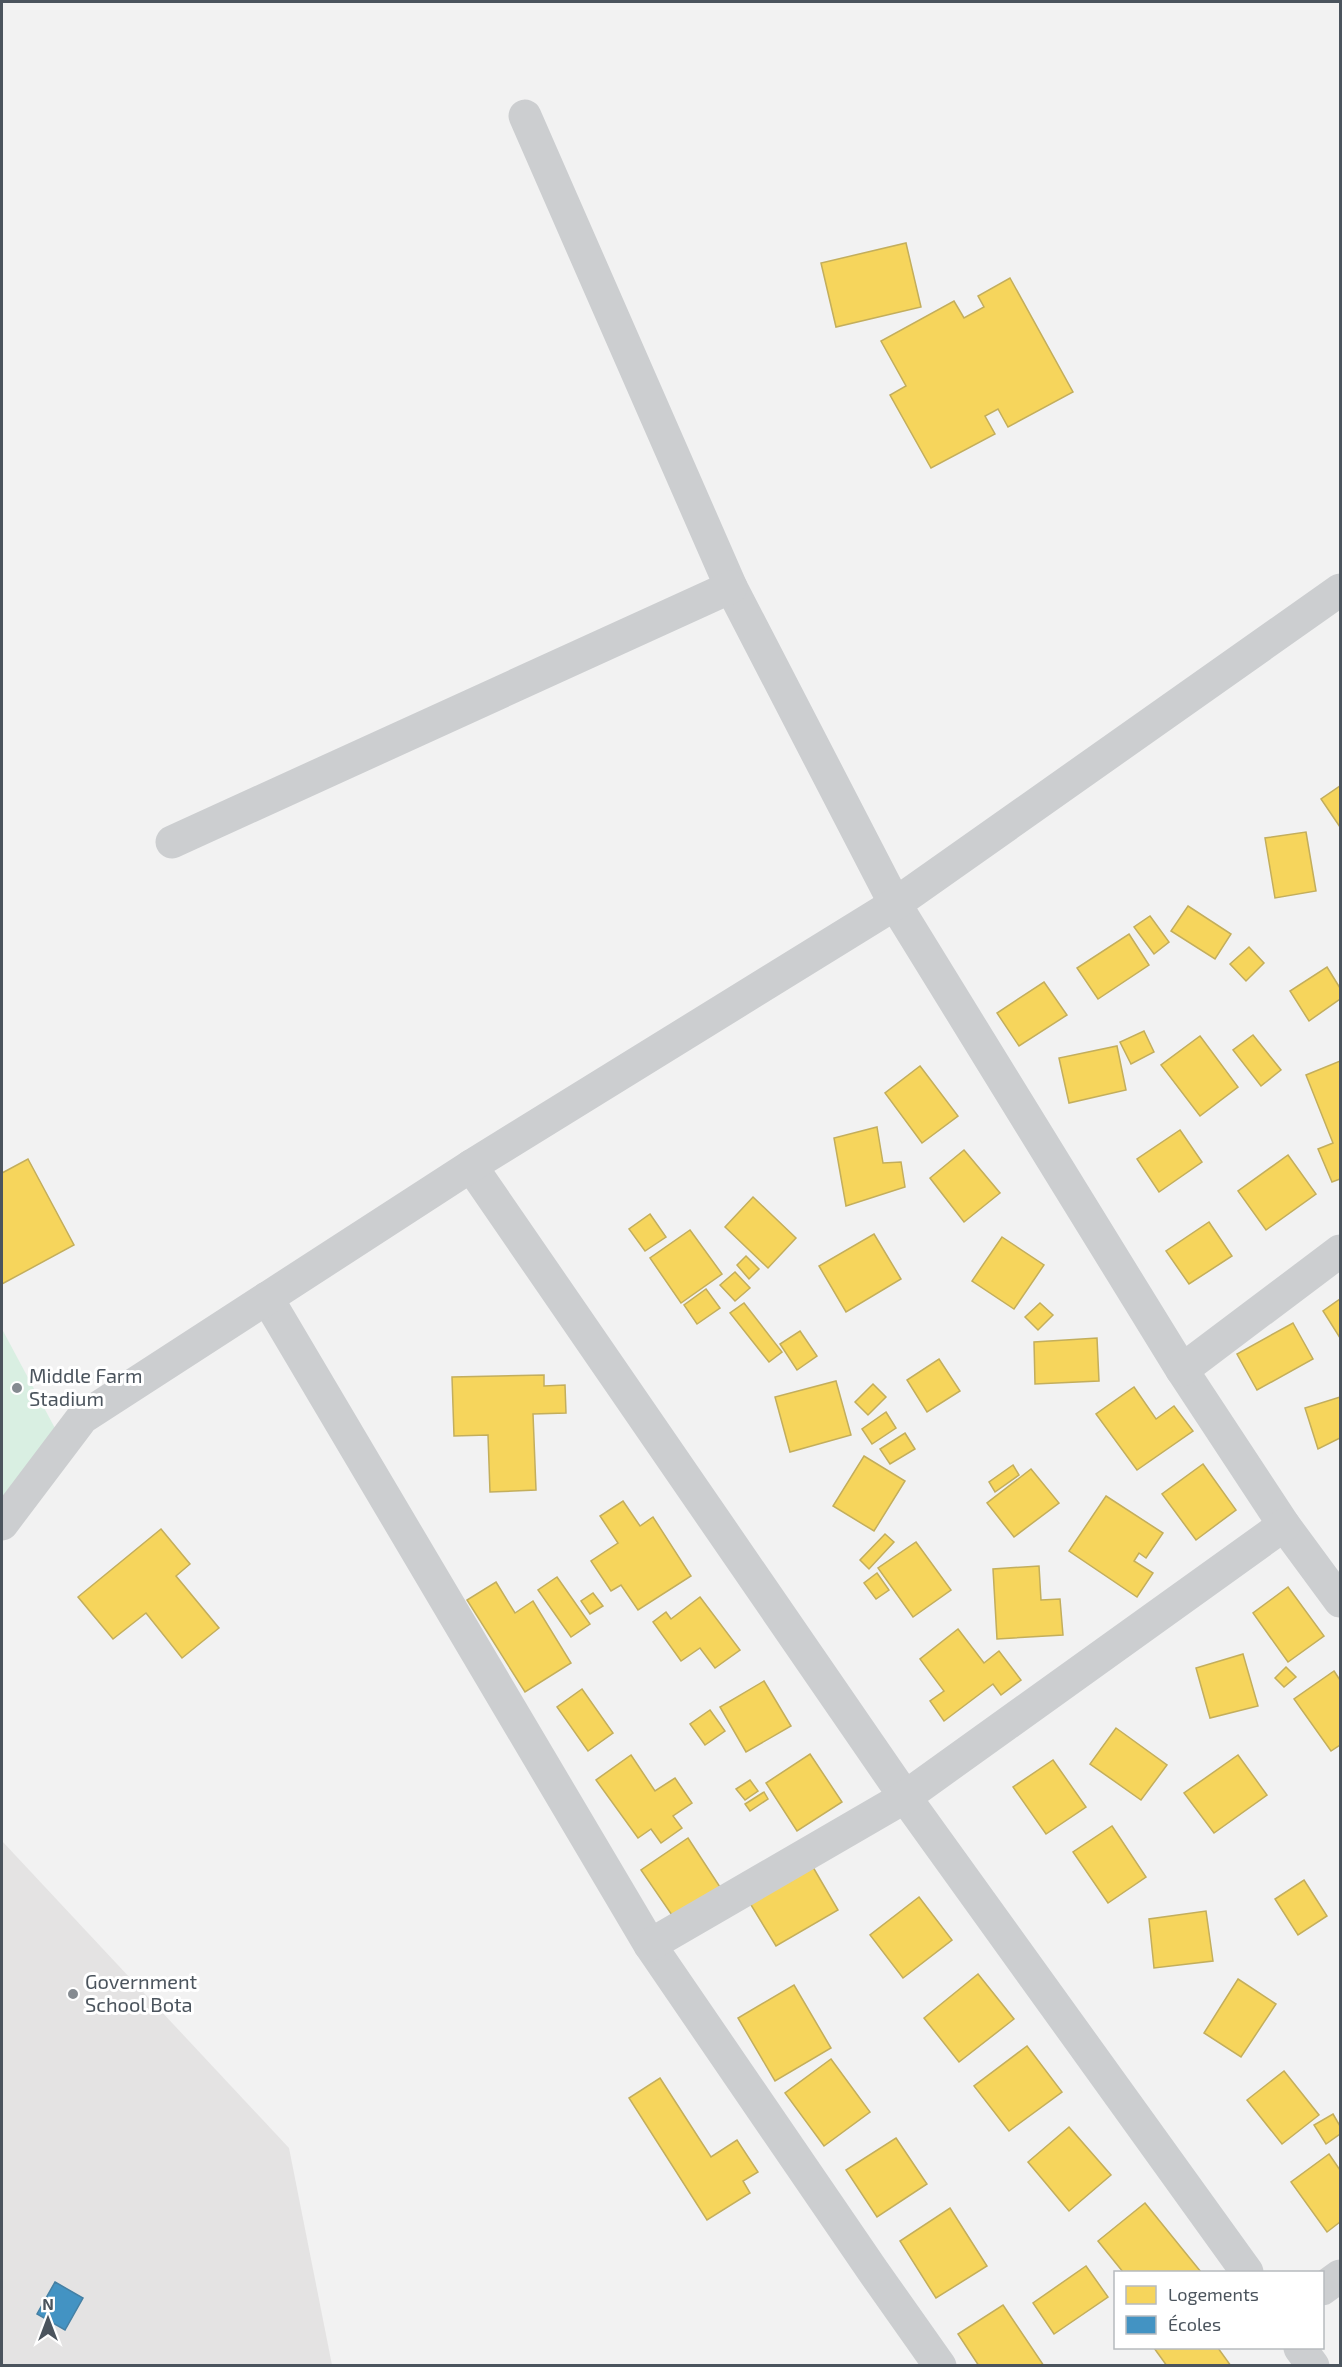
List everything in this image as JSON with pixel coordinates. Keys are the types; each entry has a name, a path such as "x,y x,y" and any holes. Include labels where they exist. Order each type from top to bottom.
{"street":[{"path":"525,116 731,587 895,904 1182,1370 1284,1525 1341,1601"},
{"path":"172,842 731,587"},
{"path":"2,1524 82,1418 471,1166 895,904 1341,590"},
{"path":"471,1166 905,1797 1246,2271"},
{"path":"1182,1370 1341,1251"},
{"path":"267,1298 650,1945 940,2366"},
{"path":"650,1945 905,1797 1284,1525"},
{"path":"1324,2288 1341,2276"},
{"path":"1301,2349 1313,2366"}],"shaded area":[{"name":"Government School Bota","path":"2,1841 289,2148 332,2365 2,2365"}],"green space":[{"name":"Middle Farm Stadium","path":"2,1329 65,1447 2,1522"}],"building: Logements":[{"path":"906,243 921,307 836,327 821,263"},
{"path":"1010,278 1073,392 1008,427 998,409 985,416 995,434 931,468 890,395 906,386 881,341 954,301 964,318 984,307 978,296"},
{"path":"1340,786 1340,827 1321,799"},
{"path":"1306,832 1316,891 1275,898 1265,838"},
{"path":"1188,906 1231,934 1215,959 1171,931"},
{"path":"1150,916 1169,942 1154,954 1134,927"},
{"path":"1129,934 1149,965 1098,999 1077,968"},
{"path":"1249,947 1264,963 1246,981 1230,964"},
{"path":"1327,967 1340,988 1340,999 1309,1021 1290,991"},
{"path":"1044,982 1067,1015 1019,1046 997,1013"},
{"path":"1144,1031 1154,1052 1131,1064 1120,1042"},
{"path":"1253,1035 1281,1070 1261,1086 1233,1050"},
{"path":"1200,1036 1238,1087 1200,1116 1161,1065"},
{"path":"1117,1046 1126,1090 1069,1103 1059,1058"},
{"path":"1340,1061 1340,1179 1332,1182 1318,1149 1333,1143 1306,1075"},
{"path":"920,1066 958,1116 922,1143 885,1093"},
{"path":"877,1127 883,1163 901,1162 905,1187 846,1206 834,1138"},
{"path":"1180,1130 1202,1162 1159,1192 1137,1159"},
{"path":"964,1150 1000,1193 964,1222 930,1178"},
{"path":"1288,1155 1316,1194 1266,1230 1238,1191"},
{"path":"28,1159 74,1245 2,1284 2,1173"},
{"path":"753,1197 796,1238 768,1268 725,1227"},
{"path":"650,1214 666,1237 645,1251 629,1229"},
{"path":"1209,1222 1232,1256 1189,1284 1166,1251"},
{"path":"690,1230 722,1274 681,1303 650,1258"},
{"path":"874,1234 901,1279 846,1312 819,1266"},
{"path":"1002,1237 1044,1265 1014,1309 972,1281"},
{"path":"746,1256 759,1269 749,1279 737,1265"},
{"path":"735,1272 750,1288 735,1301 720,1285"},
{"path":"706,1289 720,1308 697,1324 684,1305"},
{"path":"1340,1299 1340,1338 1323,1311"},
{"path":"744,1303 782,1352 769,1362 730,1313"},
{"path":"1040,1303 1053,1315 1038,1330 1025,1317"},
{"path":"1293,1323 1313,1359 1257,1390 1237,1354"},
{"path":"800,1331 817,1356 797,1370 780,1344"},
{"path":"1097,1338 1099,1381 1035,1384 1034,1342"},
{"path":"939,1359 960,1391 927,1412 907,1380"},
{"path":"544,1375 544,1386 565,1385 566,1413 533,1414 536,1490 490,1492 488,1435 454,1436 452,1377"},
{"path":"836,1381 851,1435 790,1452 775,1397"},
{"path":"873,1384 886,1397 868,1415 855,1402"},
{"path":"1134,1387 1156,1419 1174,1406 1193,1431 1137,1470 1096,1414"},
{"path":"1340,1397 1340,1438 1318,1449 1305,1408"},
{"path":"886,1412 896,1428 872,1444 862,1429"},
{"path":"905,1433 915,1449 890,1464 880,1449"},
{"path":"864,1456 905,1481 874,1531 833,1506"},
{"path":"1203,1464 1236,1510 1196,1540 1162,1494"},
{"path":"1013,1465 1019,1475 995,1492 989,1482"},
{"path":"1031,1469 1059,1503 1014,1537 987,1503"},
{"path":"1106,1496 1163,1533 1146,1558 1139,1553 1134,1561 1153,1573 1137,1597 1069,1551"},
{"path":"623,1501 640,1526 653,1517 691,1576 638,1610 621,1585 611,1591 591,1561 618,1543 600,1516"},
{"path":"161,1529 190,1564 176,1576 219,1628 182,1658 146,1613 113,1639 78,1597"},
{"path":"885,1534 894,1542 869,1569 860,1560"},
{"path":"916,1542 951,1590 913,1617 878,1568"},
{"path":"1039,1566 1041,1600 1060,1599 1063,1635 997,1639 993,1569"},
{"path":"877,1573 889,1590 876,1599 864,1583"},
{"path":"557,1577 590,1624 571,1637 538,1590"},
{"path":"496,1582 515,1613 533,1601 571,1663 525,1692 467,1600"},
{"path":"1288,1587 1324,1636 1288,1662 1253,1613"},
{"path":"593,1593 603,1606 590,1614 581,1601"},
{"path":"700,1597 740,1650 715,1668 700,1648 681,1661 653,1622 666,1612 671,1619"},
{"path":"958,1629 984,1663 999,1651 1021,1680 1001,1695 993,1684 944,1721 930,1701 944,1691 920,1659"},
{"path":"1243,1654 1258,1706 1210,1718 1196,1668"},
{"path":"1286,1667 1296,1677 1284,1687 1275,1678"},
{"path":"1334,1671 1340,1680 1340,1745 1331,1751 1294,1699"},
{"path":"764,1681 791,1726 746,1752 720,1707"},
{"path":"582,1689 613,1733 588,1751 557,1707"},
{"path":"710,1710 725,1731 705,1745 690,1724"},
{"path":"1116,1728 1167,1765 1141,1800 1090,1764"},
{"path":"810,1754 842,1802 797,1831 766,1783"},
{"path":"631,1755 655,1791 675,1778 692,1803 673,1816 682,1828 661,1843 651,1829 638,1838 596,1780"},
{"path":"1238,1755 1267,1795 1214,1833 1184,1793"},
{"path":"1053,1760 1086,1807 1046,1834 1013,1787"},
{"path":"750,1780 758,1791 745,1800 736,1789"},
{"path":"764,1792 768,1799 750,1811 745,1804"},
{"path":"1112,1826 1146,1877 1108,1903 1073,1852"},
{"path":"688,1838 720,1887 674,1918 641,1870"},
{"path":"810,1862 838,1910 776,1946 748,1900"},
{"path":"1304,1880 1327,1916 1298,1935 1275,1899"},
{"path":"919,1897 952,1940 903,1978 870,1935"},
{"path":"1206,1911 1213,1961 1154,1968 1149,1919"},
{"path":"978,1974 1014,2019 959,2062 924,2018"},
{"path":"1238,1979 1276,2004 1241,2057 1204,2033"},
{"path":"794,1985 831,2048 775,2081 738,2018"},
{"path":"1027,2046 1062,2092 1009,2131 974,2086"},
{"path":"831,2059 870,2112 824,2146 785,2093"},
{"path":"1284,2071 1319,2115 1282,2144 1247,2100"},
{"path":"660,2078 711,2157 737,2140 758,2172 743,2181 750,2193 707,2220 629,2098"},
{"path":"1333,2114 1340,2126 1340,2134 1326,2144 1314,2125"},
{"path":"1069,2127 1111,2175 1069,2211 1028,2162"},
{"path":"896,2138 927,2184 877,2217 846,2170"},
{"path":"1329,2154 1340,2170 1340,2222 1327,2232 1291,2182"},
{"path":"1145,2203 1200,2271 1122,2271 1098,2241"},
{"path":"950,2208 987,2266 936,2298 900,2241"},
{"path":"1086,2266 1108,2297 1054,2334 1033,2303"},
{"path":"1003,2305 1044,2366 979,2366 958,2334"},
{"path":"1155,2349 1219,2349 1231,2366 1167,2366"}],"building: Écoles":[{"path":"55,2282 83,2298 65,2330 37,2314"}],"place":[{"name":"Middle Farm Stadium","path":"17,1388"},
{"name":"Government School Bota","path":"73,1994"}]}
